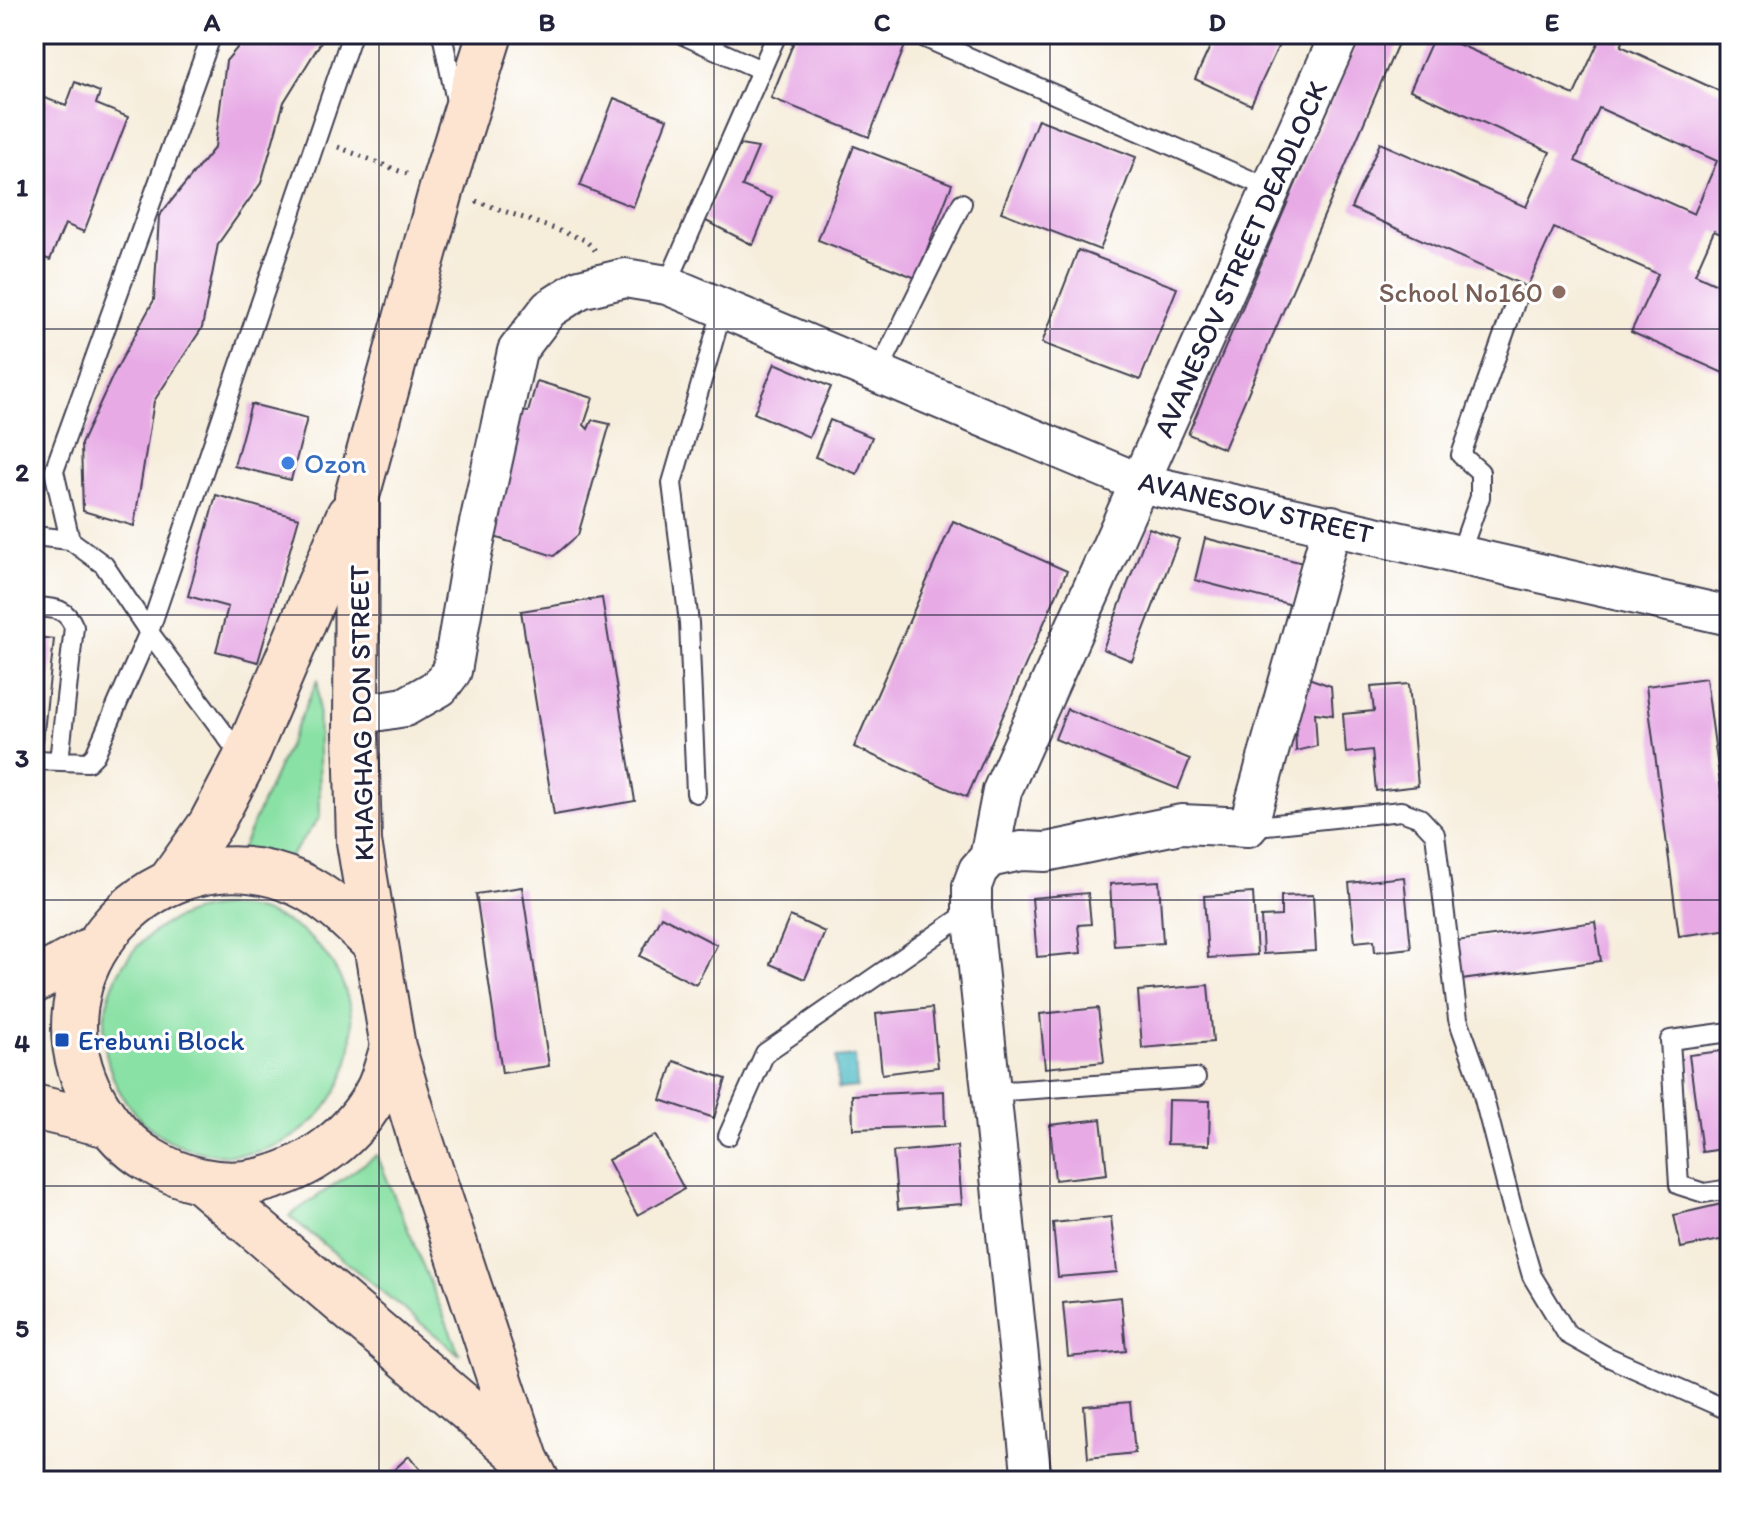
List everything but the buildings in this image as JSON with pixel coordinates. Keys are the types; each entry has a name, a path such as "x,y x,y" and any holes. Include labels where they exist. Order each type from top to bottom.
{"street":[{"name":"KHAGHAG DON STREET","path":"490,34 442,188 357,496 359,842 393,1047 420,1138 532,1470"},
{"name":"AVANESOV STREET DEADLOCK","path":"1032,1481 972,910 972,886 978,870 989,858 1002,791 1340,34"},
{"name":"AVANESOV STREET","path":"356,715 405,707 440,687 452,671 472,555 517,351 549,309 580,289 625,278 667,285 1140,483 1730,616"},
{"path":"170,882 211,824 244,761 357,496"},
{"path":"989,858 1021,851 1046,852 1181,824 1248,827 1332,525"},
{"path":"375,944 324,900 301,885 276,875 222,869 195,873 170,882 135,902 107,930 96,947 81,982 75,1019 78,1057 89,1093 109,1125 140,1155 169,1170 199,1180 253,1182 280,1176 328,1150 365,1112 380,1086 393,1047"},
{"path":"34,981 96,947"},
{"path":"34,1107 109,1125"},
{"path":"199,1180 532,1470"}],"lane":[{"path":"70,540 54,471 212,34"},
{"path":"34,760 88,762 95,755 149,632 352,34"},
{"path":"442,34 461,129"},
{"path":"681,34 761,70"},
{"path":"667,285 777,34"},
{"path":"919,35 1271,189"},
{"path":"878,373 962,203"},
{"path":"1460,554 1480,497 1480,472 1461,455 1516,300"},
{"path":"696,793 689,623 672,483 723,308"},
{"path":"34,536 70,540 104,565 244,761"},
{"path":"34,607 62,610 74,627 59,761"},
{"path":"1248,827 1401,811 1420,818 1435,834 1458,1019 1477,1072 1532,1276 1567,1334 1606,1356 1730,1411"},
{"path":"728,1136 765,1053 972,910"},
{"path":"1730,1032 1670,1040 1679,1185 1704,1193 1730,1189"},
{"path":"991,1092 1196,1078"}],"path":[{"path":"317,139 585,240"}],"green space":[{"path":"318,679 320,817 286,862 237,859"},
{"path":"228,907 252,909 275,916 316,943 343,984 350,1007 350,1055 343,1078 316,1119 275,1146 252,1153 228,1155 204,1153 181,1146 140,1119 113,1078 106,1055 104,1031 106,1007 113,984 140,943 181,916 204,909"},
{"path":"377,1155 460,1355 289,1216"}],"water":[{"path":"855,1056 857,1087 838,1089 836,1058"}],"place":[{"name":"School No160","path":"1559,292"},
{"name":"Ozon","path":"288,463"},
{"name":"Erebuni Block","path":"62,1040"}]}
